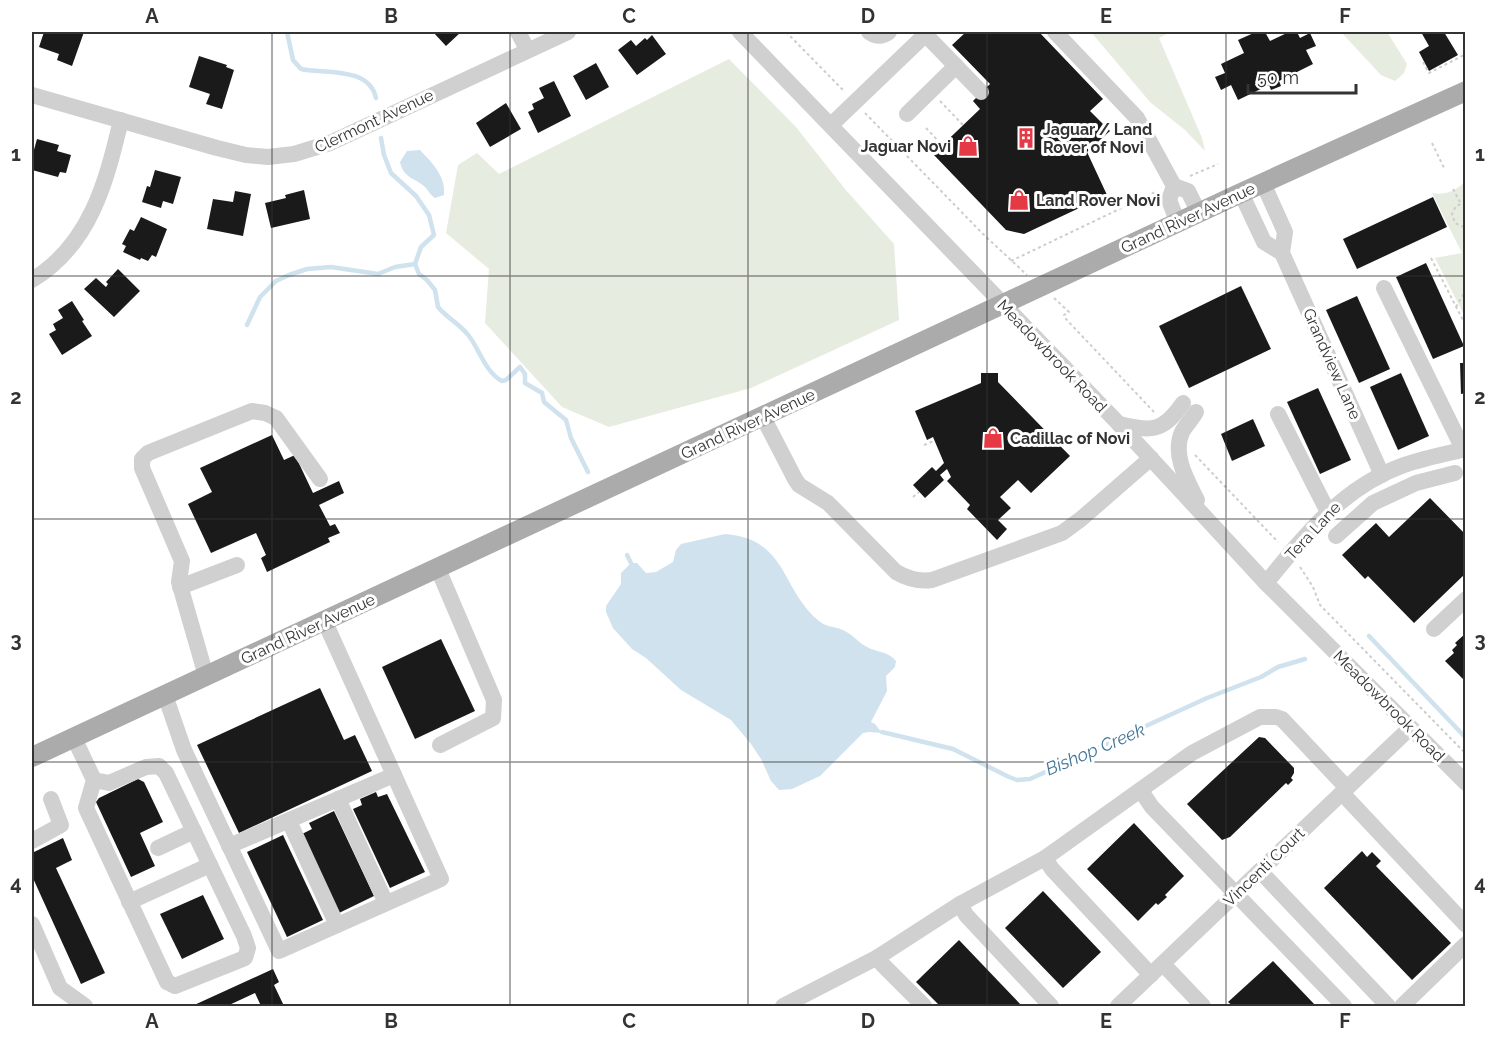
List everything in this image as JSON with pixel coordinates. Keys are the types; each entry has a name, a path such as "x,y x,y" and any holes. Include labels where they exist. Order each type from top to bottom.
{"main road":[{"name":"Grand River Avenue","path":"32,758 1240,193 1466,91"}],"street":[{"path":"518,32 527,50"},
{"name":"Clermont Avenue","path":"32,95 246,155 268,157 294,154 330,143 568,32"},
{"name":"Meadowbrook Road","path":"740,32 1119,424 1266,583 1466,783"},
{"path":"869,32 875,36 882,36 889,32"},
{"path":"831,125 925,32 981,92"},
{"path":"1055,32 1137,118 1174,184 1188,191 1199,213"},
{"path":"907,114 956,66"},
{"path":"32,280 70,249 89,219 97,203 121,120"},
{"name":"Grandview Lane","path":"1263,183 1285,232 1282,253 1382,475"},
{"path":"1174,184 1169,200 1178,223"},
{"name":"Grandview Lane","path":"1240,193 1264,242 1282,253"},
{"path":"1384,288 1464,449"},
{"path":"1119,424 1138,429 1155,429 1190,408 1180,440 1180,456 1184,472 1205,517"},
{"path":"206,676 180,587 182,561 142,468 142,459 148,453 252,411 276,418 320,479"},
{"path":"1278,414 1328,512"},
{"path":"763,417 790,472 799,485 828,503 896,572 923,582 1062,533 1150,458"},
{"name":"Tera Lane","path":"1266,583 1328,512 1351,492 1404,465 1464,449"},
{"path":"1440,456 1460,479"},
{"path":"1336,536 1373,503 1416,483 1460,479"},
{"path":"180,587 237,565"},
{"path":"438,569 494,700 493,718 440,745"},
{"path":"1434,629 1466,599"},
{"path":"165,695 184,750 279,951 441,879 325,622"},
{"path":"783,1006 878,957 960,904 1045,858 1192,753 1252,720 1269,716 1282,719 1466,925"},
{"name":"Vincenti Court","path":"1118,1006 1410,728"},
{"path":"74,738 94,780 86,808 167,982 175,986 245,958 248,948 244,936 166,773 159,766 146,767 109,783 94,780"},
{"path":"230,846 394,775"},
{"path":"1141,791 1152,807 1344,1006"},
{"path":"32,841 61,825 51,799"},
{"path":"338,799 386,903"},
{"path":"289,820 337,925"},
{"path":"158,848 194,831"},
{"path":"1045,858 1052,869 1157,969 1203,1006"},
{"path":"129,902 210,865"},
{"path":"1260,872 1388,1006"},
{"path":"960,904 966,915 1051,1006"},
{"path":"32,924 60,988 85,1006"},
{"path":"1402,1006 1466,944"},
{"path":"878,957 882,964 924,1006"}],"path":[{"path":"786,32 847,95"},
{"path":"1422,62 1429,73 1466,54"},
{"path":"937,98 963,125"},
{"path":"862,111 1023,272"},
{"path":"926,128 942,145"},
{"path":"1432,143 1444,170"},
{"path":"1011,261 1218,164"},
{"path":"1453,189 1460,203"},
{"path":"1466,202 1460,203 1454,210 1453,219 1458,226 1466,228"},
{"path":"1431,258 1466,326"},
{"path":"1456,307 1466,290"},
{"path":"1063,305 1069,312 1064,315 1065,318 1165,424"},
{"path":"1180,440 1241,501 1308,577 1320,605 1466,754"},
{"path":"924,445 934,441"},
{"path":"913,497 919,492"}],"shaded area":[{"path":"1091,32 1170,32 1159,38 1202,138 1205,151 1185,130 1150,102"},
{"path":"1341,32 1387,32 1407,64 1404,73 1395,81 1381,75"},
{"path":"729,59 796,127 845,189 894,244 899,320 751,388 609,427 562,407 485,323 489,269 446,233 458,165 477,153 499,174"},
{"path":"1465,181 1465,317 1435,258 1462,253 1432,193 1451,192"}],"water":[{"path":"420,150 440,176 444,195 435,198 425,187 404,172 400,162 407,151"},
{"path":"725,534 746,538 761,545 772,555 806,608 819,621 845,631 864,645 890,655 896,661 895,667 886,676 887,691 871,722 882,733 863,733 820,776 792,789 779,790 771,781 751,744 731,720 681,690 646,658 632,649 613,628 606,612 606,606 621,584 621,573 631,563 637,563 646,573 656,572 673,562 676,550 681,544"}],"building":[{"path":"44,32 84,32 72,66 57,60 59,54 39,47"},
{"path":"433,32 461,32 446,46"},
{"name":"Jaguar / Land Rover of Novi","path":"966,32 1039,32 1103,99 1090,111 1110,131 1087,152 1107,195 1024,234 1006,230 933,154 980,109 973,101 990,84 952,45"},
{"path":"1256,32 1265,32 1270,41 1289,32 1297,32 1300,38 1310,33 1316,46 1306,50 1313,64 1279,81 1281,86 1271,90 1269,85 1238,100 1231,85 1221,90 1215,77 1225,73 1221,64 1244,53 1238,40"},
{"path":"1421,32 1444,32 1458,55 1429,71 1419,52 1429,46"},
{"path":"652,35 666,54 637,75 618,50 631,40 636,46"},
{"path":"199,56 227,65 226,67 234,70 222,109 206,104 210,94 189,87"},
{"path":"596,63 609,87 586,100 573,76"},
{"path":"554,81 571,116 538,133 528,112 534,109 532,104 544,98 539,88"},
{"path":"506,103 521,129 490,147 476,123"},
{"path":"37,139 59,145 57,151 71,155 66,173 60,172 58,177 32,170 32,157"},
{"path":"155,170 181,177 173,204 163,201 161,208 142,202"},
{"path":"304,190 310,219 271,228 265,203 286,198 285,195"},
{"path":"235,191 251,194 243,236 207,229 213,199 233,202"},
{"path":"1433,197 1447,227 1357,269 1343,239"},
{"path":"141,217 167,229 156,257 152,255 148,261 123,252 126,246 122,244 130,229 134,231"},
{"path":"1426,263 1464,346 1433,359 1396,277"},
{"path":"118,269 140,291 114,317 84,289 96,278 106,287 108,284 106,282"},
{"path":"1241,286 1271,349 1189,388 1159,326"},
{"path":"1357,296 1390,369 1359,383 1326,310"},
{"path":"72,301 92,336 62,355 49,334 56,330 53,324 63,318 58,310"},
{"path":"1460,363 1466,363 1466,393 1461,394"},
{"name":"Cadillac of Novi","path":"981,373 998,373 998,382 1070,456 1031,493 1018,480 1000,497 1011,508 998,520 1007,529 997,540 967,509 970,505 947,481 951,477 947,469 940,475 944,480 925,498 913,485 932,467 936,471 944,463 933,437 927,440 915,411 981,383"},
{"path":"1401,373 1429,436 1398,450 1370,387"},
{"path":"1318,388 1351,460 1320,474 1287,402"},
{"path":"1253,419 1265,446 1232,461 1221,434"},
{"path":"272,435 284,460 295,455 313,493 339,481 344,493 319,505 330,526 335,524 340,533 328,538 330,542 267,572 261,558 266,555 256,533 211,553 188,504 212,492 200,468"},
{"path":"1430,498 1466,535 1466,573 1414,623 1368,576 1365,579 1342,555 1376,523 1389,537"},
{"path":"1466,633 1466,682 1445,661 1454,653 1452,650 1457,645 1455,643"},
{"path":"441,639 475,711 415,739 382,667"},
{"path":"320,688 344,740 355,735 372,771 239,833 197,745"},
{"path":"1259,737 1265,738 1294,768 1291,778 1293,780 1288,785 1286,783 1230,837 1222,840 1187,804"},
{"path":"138,779 144,782 163,822 140,833 155,866 131,877 96,802 99,798"},
{"path":"376,792 378,797 387,794 425,872 390,888 353,809 362,805 360,799"},
{"path":"334,811 374,896 339,913 302,834 312,829 309,823"},
{"path":"1134,823 1184,876 1165,895 1167,897 1158,905 1156,903 1138,921 1087,869"},
{"path":"283,835 323,920 287,937 247,852"},
{"path":"63,838 72,860 56,868 105,973 81,984 32,876 32,853"},
{"path":"1362,851 1367,857 1372,852 1381,861 1376,866 1451,943 1412,980 1324,888"},
{"path":"1043,891 1101,952 1063,988 1005,928"},
{"path":"203,895 224,939 182,959 160,914"},
{"path":"959,940 1022,1006 940,1006 916,982"},
{"path":"1273,961 1316,1006 1233,1006 1228,1002"},
{"path":"273,969 279,982 274,985 284,1006 261,1006 255,993 227,1006 192,1006"}],"waterway":[{"name":"Bishop Creek","path":"287,32 293,60 301,69 355,76 372,88 376,98"},
{"name":"Bishop Creek","path":"381,138 391,173 416,196 429,215 434,235 421,247 415,264 419,274 435,290 438,307 469,336 487,367 496,377 502,381 506,380 520,367 525,374 525,383 542,393 544,402 566,420 571,438 588,472"},
{"path":"247,325 260,297 276,281 289,275 307,269 331,267 378,274 395,267 415,264"},
{"name":"Bishop Creek","path":"627,555 631,563"},
{"name":"Bishop Creek","path":"1369,636 1466,738"},
{"name":"Bishop Creek","path":"882,732 953,749 1009,777 1017,780 1030,779 1207,698 1261,677 1278,667 1305,659"}],"place":[{"name":"Jaguar / Land Rover of Novi","path":"1026,138"},
{"name":"Jaguar Novi","path":"968,146"},
{"name":"Land Rover Novi","path":"1019,200"},
{"name":"Cadillac of Novi","path":"993,438"}]}
